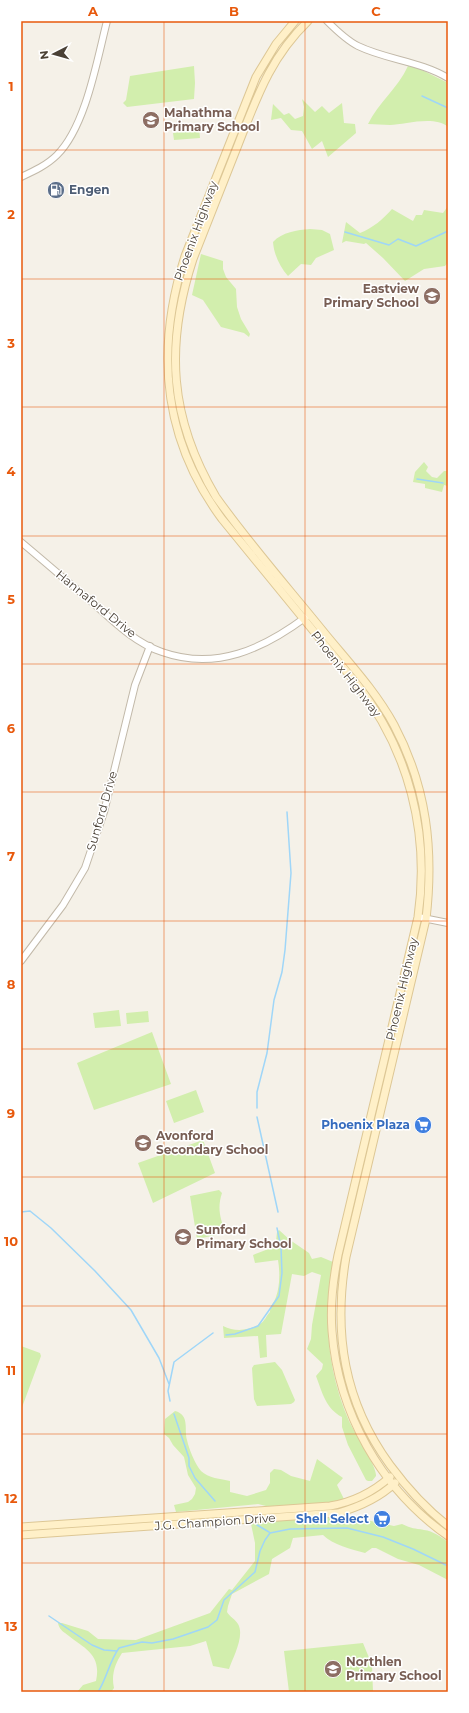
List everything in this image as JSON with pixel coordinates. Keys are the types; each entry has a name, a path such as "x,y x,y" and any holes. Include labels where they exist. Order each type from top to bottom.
{"main road":[{"name":"Phoenix Highway","path":"295,21 276,44 256,77 185,256 171,310 167,361 170,395 174,420 190,465 203,492 222,519 356,683 376,710 386,727 402,762 413,796 420,840 422,885 418,917 348,1210 335,1273 332,1298 332,1330 341,1383 360,1434 377,1464 390,1482 418,1512 448,1536"},
{"name":"Phoenix Highway","path":"308,21 294,34 279,54 263,83 183,288 176,333 175,366 178,399 185,429 196,459 209,486 224,508 378,698 394,726 407,754 419,790 428,830 430,889 426,919 351,1234 341,1288 341,1337 344,1360 352,1390 358,1408 375,1444 397,1476 418,1500 448,1526"},
{"path":"376,1489 382,1476 377,1464"},
{"name":"J.G. Champion Drive","path":"21,1535 327,1515 361,1506 373,1499 397,1476"},
{"name":"J.G. Champion Drive","path":"21,1527 330,1506 358,1498 390,1482"}],"street":[{"path":"21,177 39,168 57,155 75,130 84,107 107,21"},
{"path":"326,21 358,46 382,55 423,66 448,78"},
{"name":"Hannaford Drive","path":"21,542 119,626 161,652 184,657 204,658 230,656 266,643 310,614"},
{"name":"Sunford Drive","path":"21,961 63,906 85,868 104,812 135,685 150,646"},
{"path":"418,917 448,923"}],"green space":[{"path":"194,66 194,99 127,107 123,103 126,100 130,76"},
{"path":"408,66 418,68 448,83 448,127 442,123 427,121 396,125 368,124 377,109 404,74"},
{"path":"302,99 315,112 322,106 329,113 342,103 344,123 355,124 356,133 328,157 322,141 312,149 302,131 291,130 281,118 271,120 273,104 284,115 289,113 295,119 303,116 304,107"},
{"path":"199,128 200,138 174,140 173,133 180,132 180,130"},
{"path":"448,206 448,262 445,266 424,269 405,281 366,243 346,241 342,243 346,222 360,233 378,223 392,209 413,221 416,215 422,215 424,210 443,213"},
{"path":"310,229 322,230 330,234 334,250 316,258 311,265 301,264 288,276 282,269 278,260 273,242 285,234"},
{"path":"201,254 223,261 223,269 226,277 236,289 237,307 241,319 250,334 249,337 244,333 221,327 203,300 192,295"},
{"path":"424,462 428,467 426,471 432,477 437,478 444,471 448,471 448,486 444,485 442,492 425,488 425,484 413,482 415,472"},
{"path":"119,1010 121,1026 95,1028 93,1013"},
{"path":"148,1011 149,1022 127,1024 126,1013"},
{"path":"152,1032 171,1084 94,1110 77,1063"},
{"path":"196,1090 204,1112 174,1123 166,1101"},
{"path":"203,1140 215,1173 153,1203 138,1163"},
{"path":"219,1190 222,1193 220,1198 220,1213 226,1233 197,1239 190,1196"},
{"path":"279,1230 290,1240 309,1253 312,1259 321,1257 333,1262 328,1303 329,1343 332,1363 336,1383 349,1421 373,1465 376,1476 372,1481 366,1480 348,1445 342,1427 342,1417 328,1405 323,1394 316,1376 322,1369 323,1364 307,1349 311,1339 321,1275 312,1272 304,1276 292,1274 281,1334 266,1335 267,1357 260,1358 258,1336 224,1338 223,1326 237,1330 251,1328 261,1323 270,1312 279,1284 278,1260 255,1263 253,1255 271,1248 276,1242 277,1232"},
{"path":"21,1346 40,1353 41,1356 21,1410"},
{"path":"275,1362 282,1370 295,1400 291,1404 257,1406 254,1399 252,1368 254,1365"},
{"path":"175,1411 180,1413 185,1419 188,1444 192,1456 201,1471 215,1478 230,1481 230,1492 247,1496 266,1490 270,1483 270,1473 274,1469 281,1470 291,1476 310,1481 317,1459 343,1478 337,1485 344,1499 331,1503 338,1518 348,1516 394,1526 402,1524 411,1528 437,1534 448,1542 448,1580 419,1565 398,1559 376,1548 372,1548 365,1553 337,1544 323,1535 293,1538 290,1548 272,1559 269,1574 232,1594 227,1612 238,1624 240,1634 238,1646 229,1669 213,1666 206,1641 190,1646 122,1653 114,1670 114,1688 111,1692 77,1692 83,1685 96,1681 96,1664 94,1657 90,1652 62,1631 58,1623 88,1631 98,1639 136,1640 210,1613 229,1589 232,1590 255,1561 255,1543 251,1524 267,1523 269,1517 266,1506 258,1504 176,1512 174,1505 188,1502 192,1499 196,1488 188,1475 184,1457 164,1434 165,1419"},
{"name":"Northlen Primary School","path":"363,1643 372,1665 373,1692 289,1692 284,1651"}],"waterway":[{"path":"422,96 448,108"},
{"path":"345,232 389,245 398,239 416,246 448,231"},
{"path":"417,479 443,483"},
{"path":"257,1108 257,1092 267,1053 274,1000 282,972 285,950 291,873 287,812"},
{"path":"257,1117 278,1212"},
{"path":"21,1212 30,1211 51,1228 95,1271 131,1310 159,1358 169,1384"},
{"path":"226,1335 235,1334 258,1326 279,1296 282,1273 281,1247 277,1228"},
{"path":"170,1401 168,1391 174,1362 213,1333"},
{"path":"174,1414 189,1458 189,1466 195,1478 215,1501"},
{"path":"257,1525 269,1532"},
{"path":"98,1692 119,1648 142,1642 152,1643 173,1639 208,1627 217,1620 224,1600 255,1572 260,1551 270,1533 290,1529 347,1528 383,1537 413,1549 448,1566"},
{"path":"49,1616 92,1645 104,1650 117,1651"}],"place":[{"name":"Mahathma Primary School","path":"151,120"},
{"name":"Engen","path":"56,190"},
{"name":"Eastview Primary School","path":"432,296"},
{"name":"Phoenix Plaza","path":"423,1125"},
{"name":"Avonford Secondary School","path":"143,1143"},
{"name":"Sunford Primary School","path":"183,1237"},
{"name":"Shell Select","path":"382,1519"},
{"name":"Northlen Primary School","path":"333,1669"}]}
